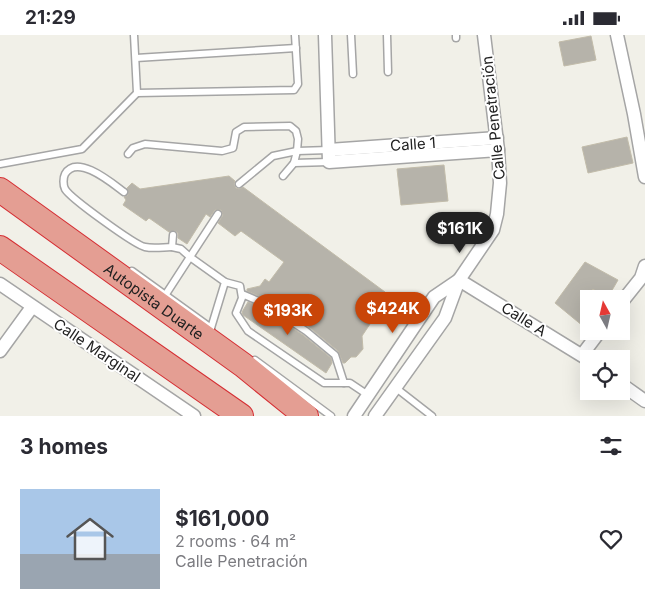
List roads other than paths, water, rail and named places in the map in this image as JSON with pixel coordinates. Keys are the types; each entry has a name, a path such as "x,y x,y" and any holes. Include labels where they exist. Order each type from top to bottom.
{"highway":[{"name":"Autopista Duarte","path":"5,188 243,365 306,416"},
{"path":"0,248 241,416"}],"street":[{"path":"325,35 329,156"},
{"name":"Calle Penetración","path":"375,416 445,318 459,280 493,229 498,214 500,183 498,144 484,35"},
{"path":"618,35 640,112 645,177"},
{"name":"Calle 1","path":"329,156 498,144"},
{"path":"630,295 641,285 645,266"},
{"name":"Calle Penetración","path":"354,416 434,297 459,280"},
{"name":"Calle A","path":"459,280 580,354"},
{"name":"Calle Marginal","path":"0,284 194,416"},
{"path":"0,351 32,307"},
{"path":"630,390 645,401"}],"lane":[{"path":"134,35 137,93"},
{"path":"0,163 82,149 137,93 294,90 298,84 295,35"},
{"path":"351,35 353,74"},
{"path":"387,35 388,72"},
{"path":"136,58 296,48"},
{"path":"128,154 133,148 145,144 222,151 233,148 236,132 244,127 290,126 296,131 298,139 294,163 283,176"},
{"path":"239,184 273,157 296,151 329,156"},
{"path":"294,163 329,156"},
{"path":"124,192 87,168 69,169 63,181 65,189 77,201 139,245 154,248 172,247 181,249 225,282 240,285 242,294 236,313 248,331 324,383 350,383 368,395"},
{"path":"0,185 5,188"},
{"path":"166,294 218,214"},
{"path":"172,247 173,235"},
{"path":"125,266 219,333"},
{"path":"211,328 225,282"},
{"path":"242,294 264,303 306,331 335,355 344,383"},
{"path":"251,357 331,416"},
{"path":"396,388 432,416"}]}
